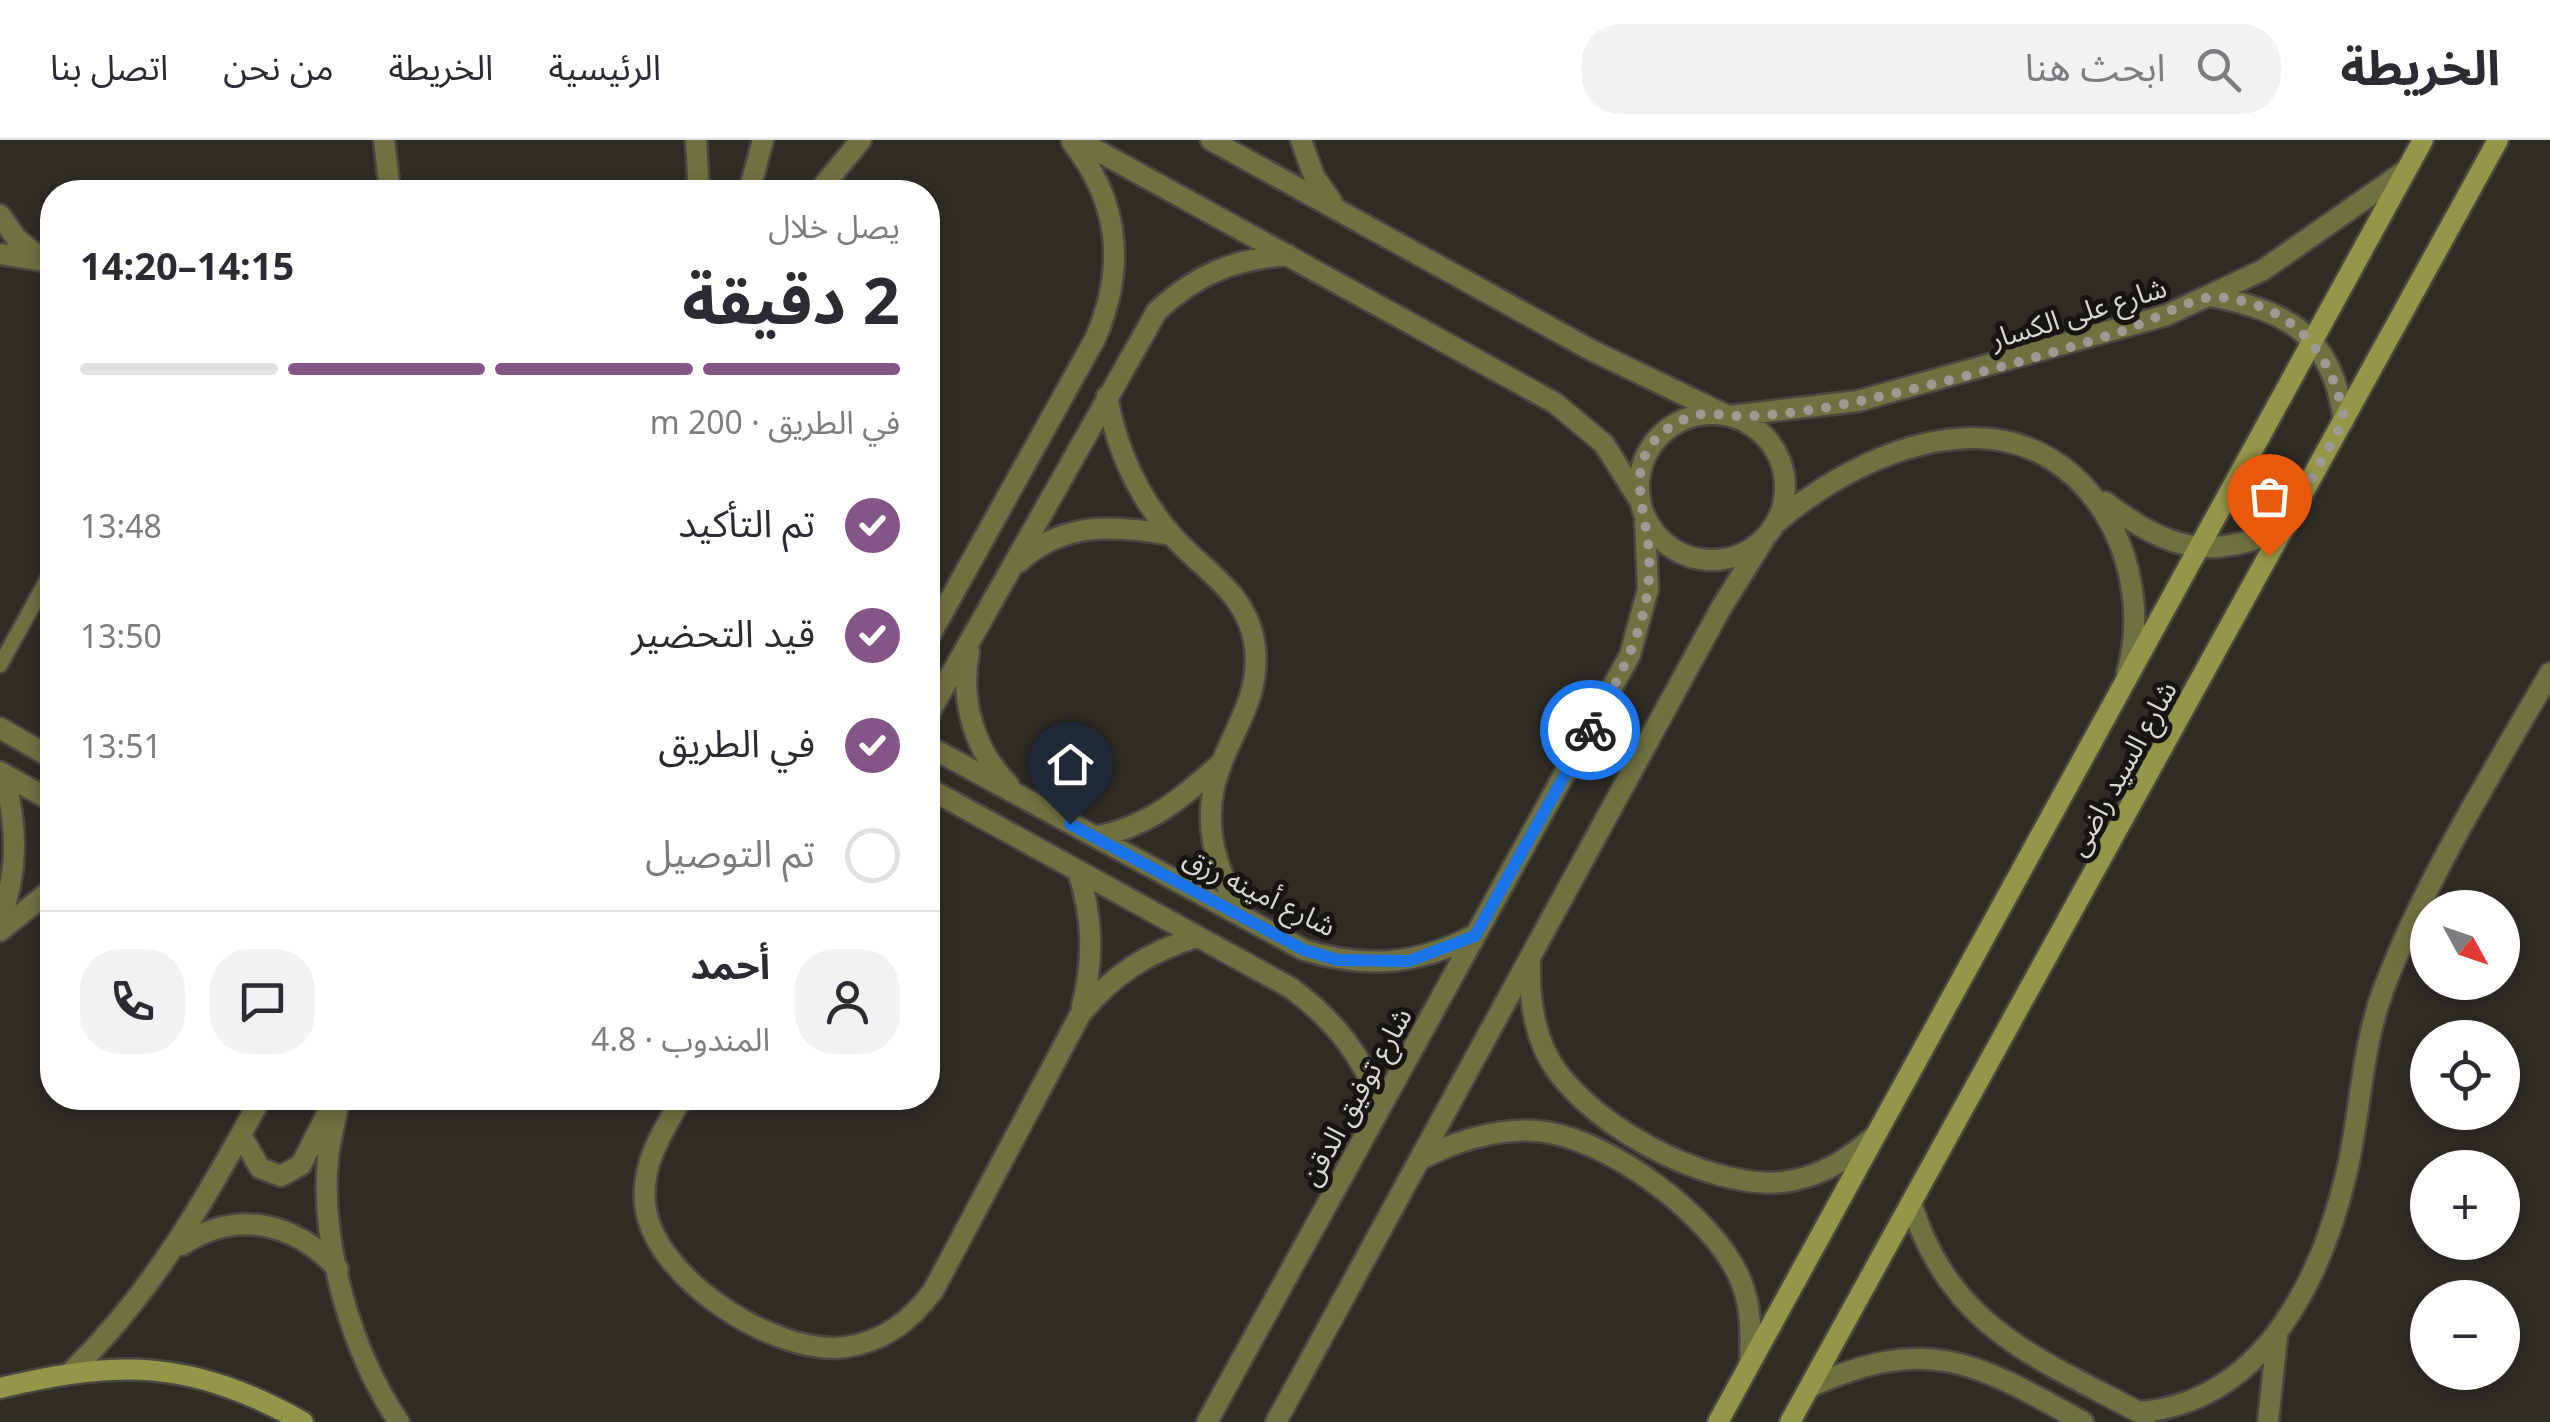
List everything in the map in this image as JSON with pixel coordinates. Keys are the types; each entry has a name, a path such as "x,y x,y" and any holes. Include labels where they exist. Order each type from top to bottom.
{"street":[{"path":"384,140 392,180"},
{"path":"696,140 699,180"},
{"path":"752,180 763,140"},
{"path":"828,180 861,140"},
{"path":"1074,140 1555,403 1604,444 1638,498 1645,520 1658,539 1677,553 1699,560 1744,554 1763,541"},
{"path":"940,612 1095,339 1110,305 1116,268 1115,231 1106,195 1074,140"},
{"path":"1211,140 1591,350 1759,431 1779,457 1784,501 1777,522"},
{"path":"1301,140 1314,176 1336,208"},
{"name":"شارع السيد راضى","path":"1718,1422 2423,140"},
{"name":"شارع السيد راضى","path":"1790,1422 2498,140"},
{"name":"شارع على الكسار","path":"1728,415 1816,408 1900,392 2122,331 2211,296 2312,239 2406,170"},
{"path":"0,215 40,258"},
{"path":"0,254 40,263"},
{"path":"940,694 1157,311 1185,286 1216,268 1252,258 1288,255"},
{"path":"2211,296 2271,311 2313,341 2330,365 2344,420"},
{"path":"1107,396 1113,430 1127,466 1171,535 1217,574 1243,607 1254,644 1255,682 1243,722 1220,764 1211,822 1213,856 1244,918"},
{"path":"1638,498 1639,475 1646,453 1660,434 1691,417 1728,415"},
{"path":"1276,1422 1721,608 1777,522 1818,491 1863,466 1959,439 2001,441 2028,450 2053,462 2153,534 2200,548 2231,548 2285,527"},
{"path":"2095,495 2116,530 2130,569 2136,610 2133,652 2121,691"},
{"name":"شارع توفيق الدقن","path":"1210,1417 1630,655 1648,589 1645,520"},
{"path":"1008,572 1033,548 1065,533 1099,526 1171,535"},
{"path":"972,636 965,672 972,724 996,772 1020,797"},
{"path":"1911,1204 1938,1269 1984,1323 2148,1417 2217,1392 2240,1376 2277,1335 2312,1270 2339,1201 2368,1042 2400,947 2550,673"},
{"path":"0,728 40,751"},
{"path":"33,747 40,743"},
{"name":"شارع أمينه رزق","path":"940,753 1304,950 1374,964 1409,961 1475,936"},
{"path":"1095,837 1133,828 1167,810 1220,764"},
{"path":"2,774 40,795"},
{"path":"0,920 14,868 16,836 2,774"},
{"path":"940,796 1292,988 1322,1011 1348,1039 1368,1071 1381,1106"},
{"path":"1078,871 1087,898 1092,957 1080,1015"},
{"path":"0,931 40,899"},
{"path":"675,1110 652,1152 646,1178 645,1204 662,1254 710,1298 778,1334 814,1346 870,1342 916,1313 932,1290 1080,1015 1098,992 1132,965 1198,937"},
{"path":"1530,956 1532,1006 1546,1054 1565,1082 1592,1106 1650,1146 1716,1175 1750,1183 1785,1182 1819,1174 1850,1158 1876,1135"},
{"path":"72,1371 128,1314 176,1249 255,1110"},
{"path":"241,1136 260,1168 281,1176 301,1164 330,1110"},
{"path":"335,1110 327,1202 339,1270 372,1371 399,1422"},
{"path":"1418,1161 1480,1136 1540,1132 1592,1149 1629,1170 1701,1220 1726,1248 1743,1284 1751,1324 1750,1364"},
{"path":"176,1249 201,1232 231,1224 262,1224 292,1232 318,1248 339,1270"},
{"path":"2268,1422 2277,1335"},
{"path":"1810,1387 1886,1359 1926,1357 1965,1363 2002,1378 2083,1422"},
{"path":"0,1388 72,1371 164,1370 208,1380 304,1422"},
{"path":"1210,1417 1233,1422"}],"lane":[{"path":"0,665 40,593"}],"way so far":[{"path":"1590,730 1630,655 1642,622 1650,554 1638,498 1639,475 1646,453 1660,434 1680,421 1702,414 1773,413 1858,401 2122,331 2211,296 2245,303 2295,324 2313,341 2330,365 2340,391 2344,420 2269,556"}],"route":[{"path":"1070,824 1304,950 1338,960 1374,964 1409,961 1443,952 1475,936 1590,730"}]}
